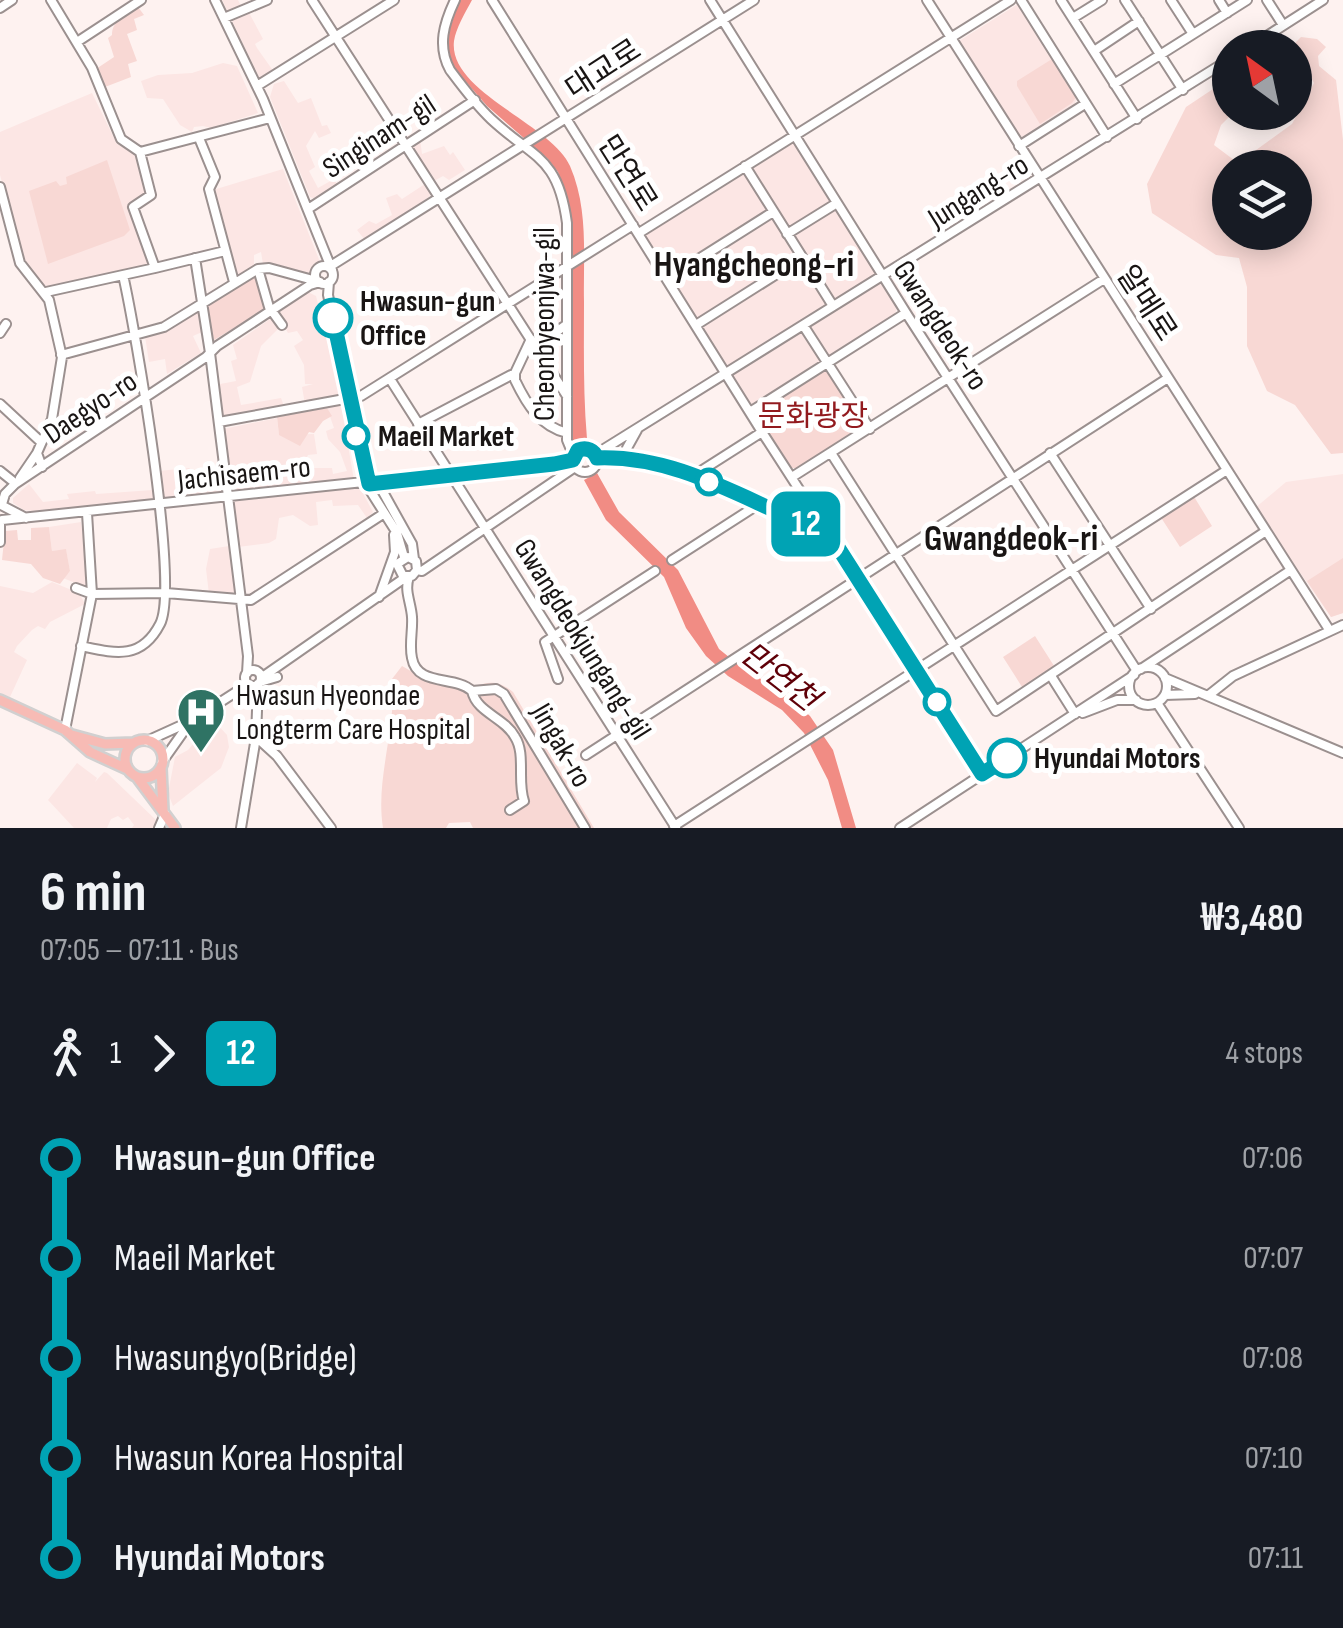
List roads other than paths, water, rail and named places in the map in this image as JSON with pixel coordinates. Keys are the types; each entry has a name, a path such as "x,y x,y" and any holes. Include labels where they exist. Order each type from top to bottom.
{"main road":[{"path":"0,700 68,733 106,744 148,740 159,748 164,761 164,812"},
{"path":"68,733 90,752 126,766 174,828"},
{"path":"126,766 127,750 135,742"},
{"path":"139,778 151,776 164,761"},
{"path":"162,780 164,761"}],"street":[{"path":"0,8 12,0"},
{"path":"51,0 102,92 121,139 140,152 151,196 133,207 155,268"},
{"path":"76,42 141,0"},
{"path":"215,0 257,86 326,256 322,276 349,400 371,484 396,538 383,594"},
{"path":"224,18 267,0"},
{"path":"312,0 566,396"},
{"path":"257,86 394,0"},
{"name":"Cheonbyeonjwa-gil","path":"454,0 442,48 450,70 494,122 547,163 561,188 568,223 567,433 568,450 574,461"},
{"name":"만연로","path":"492,0 982,774"},
{"name":"Gwangdeok-ro","path":"710,0 1137,672"},
{"name":"대교로","path":"525,145 754,0"},
{"name":"알메로","path":"927,0 1330,630"},
{"path":"219,422 349,400 390,379 568,265 746,166 1011,0"},
{"path":"1021,0 1107,137"},
{"path":"1061,0 1137,119"},
{"path":"1073,18 1102,0"},
{"path":"1126,0 1183,90"},
{"path":"1171,0 1193,34"},
{"path":"1218,0 1227,13"},
{"path":"1114,84 1247,0"},
{"path":"1267,0 1283,25"},
{"path":"1275,30 1323,0"},
{"path":"1094,51 1139,22"},
{"name":"Jungang-ro","path":"596,456 1212,71"},
{"name":"Singinam-gil","path":"308,209 475,100"},
{"path":"1019,146 1085,104"},
{"path":"140,152 270,118"},
{"path":"199,138 214,177 209,189 234,282"},
{"path":"326,256 342,262 525,145"},
{"path":"746,166 833,306"},
{"path":"0,187 20,263 46,292 61,355 52,418 37,453 15,483 0,471"},
{"path":"788,234 837,203"},
{"path":"667,279 773,212"},
{"path":"46,292 225,251"},
{"path":"195,258 254,682 256,737 240,828"},
{"path":"696,324 802,258"},
{"name":"Daegyo-ro","path":"2,504 15,483 342,262"},
{"path":"61,355 164,328 258,269 322,276"},
{"path":"258,269 269,307 282,324"},
{"name":"Jachisaem-ro","path":"123,275 136,335 158,504"},
{"path":"322,276 327,294"},
{"path":"792,477 1104,279"},
{"path":"750,412 906,312"},
{"path":"0,333 6,324"},
{"path":"418,424 515,373 534,342 566,325"},
{"path":"802,325 870,429"},
{"path":"515,373 518,386 538,417 549,427 567,433"},
{"path":"586,755 1168,378"},
{"name":"Gwangdeokjungang-gil","path":"390,379 675,827"},
{"path":"0,404 41,442"},
{"path":"628,457 626,448 640,426"},
{"path":"693,476 762,432"},
{"path":"386,518 422,571 559,480 582,449 596,456 666,464 807,525 825,527"},
{"path":"37,453 42,466"},
{"path":"831,453 996,712 1266,532"},
{"path":"1050,453 1151,609"},
{"path":"574,461 582,472 590,471 596,465 596,456"},
{"name":"Jachisaem-ro","path":"1,522 574,461"},
{"path":"554,464 560,472 559,480"},
{"path":"675,827 1227,470"},
{"path":"148,740 190,721 277,670 407,577 413,562 412,544 371,484"},
{"path":"0,542 2,504 26,518"},
{"path":"81,646 119,654 138,649 160,624 166,593 158,504"},
{"path":"672,560 759,504"},
{"path":"68,733 92,594 88,513"},
{"path":"76,588 92,594 166,593 241,600 258,596 386,518"},
{"path":"383,594 398,562 413,562"},
{"path":"397,570 407,577"},
{"path":"900,828 1291,570"},
{"path":"558,679 545,642 655,571"},
{"name":"Jingak-ro","path":"407,577 413,663 427,676 465,684 472,691 496,689 509,699 585,828"},
{"path":"1056,726 1126,698 1146,705 1157,703 1165,695 1209,695 1232,676 1343,625"},
{"path":"1137,672 1157,670 1165,678 1343,753"},
{"path":"1136,700 1130,691 1137,672"},
{"path":"1051,676 1075,714"},
{"path":"1165,678 1165,695"},
{"path":"236,692 254,682"},
{"path":"472,691 480,706 504,722 519,744 524,801 510,810"},
{"path":"1157,703 1239,828"},
{"path":"164,761 190,721"},
{"path":"256,737 277,756 331,828"},
{"path":"159,828 164,812"}],"place":[{"name":"Hwasun-gun Office","path":"333,318"},
{"name":"Maeil Market","path":"356,436"},
{"name":"Hwasun Hyeondae Longterm Care Hospital","path":"201,754"},
{"name":"Hyundai Motors","path":"1007,758"}],"district":[{"name":"Hyangcheong-ri","path":"754,264"},
{"name":"Gwangdeok-ri","path":"1011,538"}],"park label":[{"name":"문화광장","path":"813,416"}],"water label":[{"name":"만연천","path":"780,676"}]}
